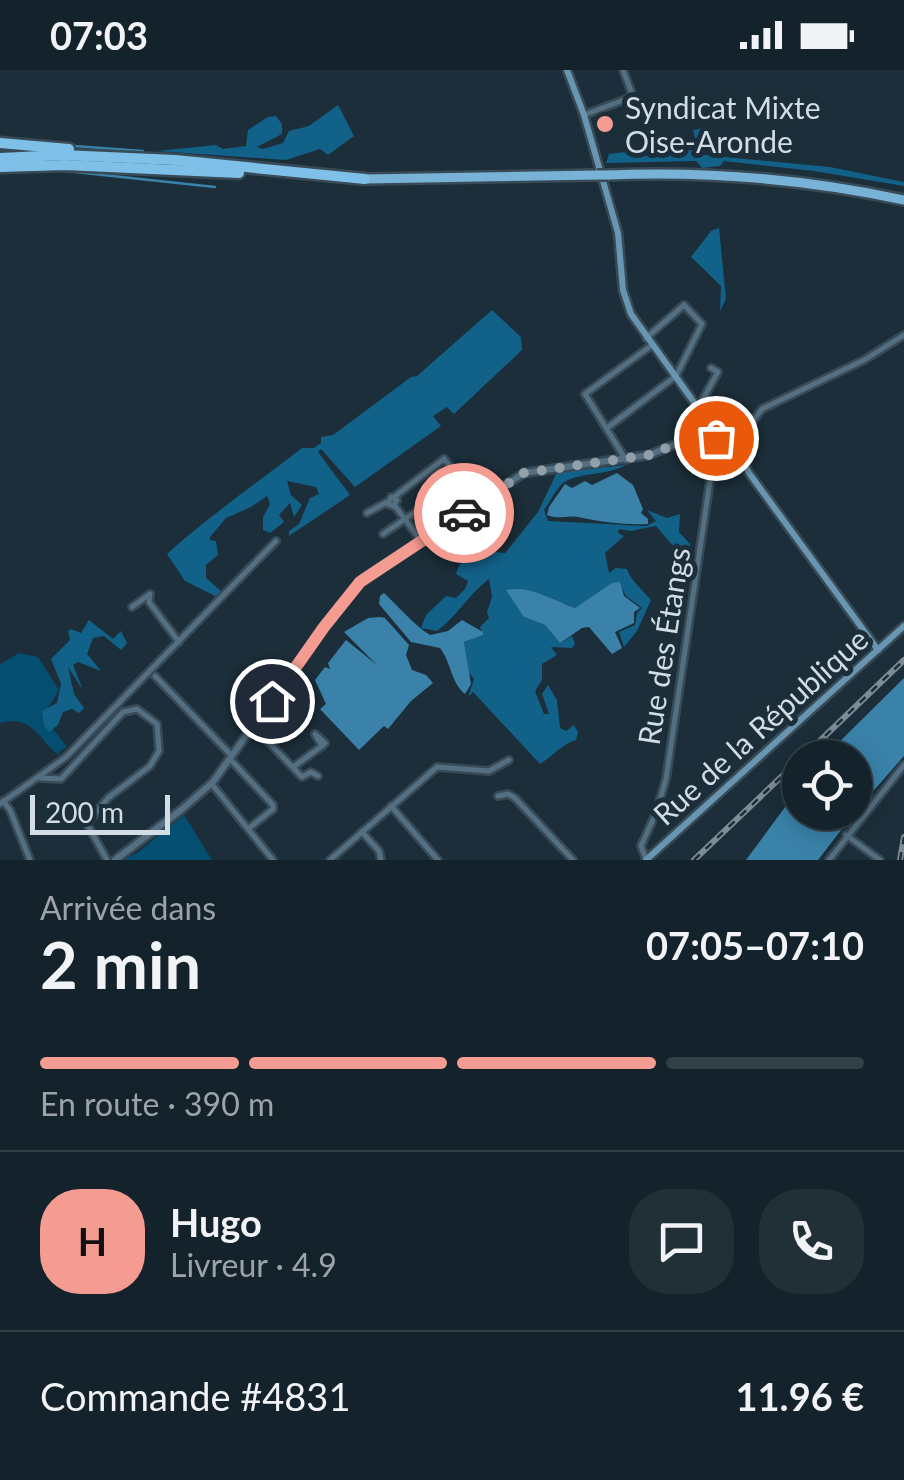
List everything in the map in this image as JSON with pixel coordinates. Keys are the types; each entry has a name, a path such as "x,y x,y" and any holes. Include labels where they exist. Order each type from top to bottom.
{"highway":[{"path":"0,144 364,179"},
{"path":"0,158 62,155 174,160"},
{"path":"0,168 65,165 364,179"}],"main road":[{"path":"567,70 618,232 624,296 634,320 715,431 739,447 749,472 878,650"},
{"path":"364,179 714,174 804,182 904,200"},
{"name":"Rue de la République","path":"646,860 904,626"}],"street":[{"path":"584,115 629,98 631,91 623,70"},
{"path":"608,428 676,376 702,324 684,305 649,342 584,394 626,460"},
{"path":"739,447 762,409 864,360 904,335"},
{"path":"698,408 718,372 710,368"},
{"path":"115,860 211,784 364,578 524,473 626,460 715,431"},
{"name":"Rue des Étangs","path":"646,860 642,846 666,778 715,431"},
{"path":"367,513 444,459 480,502"},
{"path":"390,500 397,502 395,506 422,542"},
{"path":"383,534 427,504"},
{"path":"30,860 2,803 66,756 276,542"},
{"path":"132,606 146,601 179,642"},
{"path":"155,676 273,804 248,829"},
{"path":"38,777 62,779 122,712 137,709 152,717 160,736 154,760 108,798 86,824 107,860"},
{"path":"254,726 302,777 314,774 300,761"},
{"path":"293,767 322,746"},
{"path":"330,860 437,767 489,771 509,760"},
{"path":"872,803 904,765"},
{"path":"211,784 273,860"},
{"path":"498,796 508,794 515,798 573,860"},
{"path":"391,806 438,860"},
{"path":"829,860 850,830"},
{"path":"854,830 858,842"},
{"path":"362,832 379,851 381,860"},
{"path":"846,834 880,860"}],"shaded area":[{"path":"338,105 354,136 328,155 320,149 286,160 157,151 246,146 248,130 276,116 282,124 282,134 257,147 263,149 283,143 289,131 309,126"},
{"path":"705,128 712,146 704,149 704,155 830,167 904,182 904,186 724,161 720,166 702,168 696,161 606,163 609,154 634,151 678,156 683,149 697,147 693,130"},
{"path":"719,228 726,299 720,311 721,286 691,257 711,231"},
{"path":"492,310 521,337 522,350 454,414 447,407 433,416 441,426 355,487 321,449 318,452 350,495 289,536 310,498 319,494 316,487 287,481 291,495 302,505 294,517 290,503 279,515 284,522 270,533 263,530 263,517 270,504 267,496 226,518 210,537 216,541 218,555 206,565 206,578 220,594 215,596 185,581 167,554 302,448 314,448 321,443 321,437 333,435 417,376"},
{"path":"626,465 563,483 544,510 548,521 646,526 656,521 647,510 667,518 680,514 679,532 690,544 692,568 656,526 619,529 618,533 624,536 605,553 609,573 616,568 627,569 651,600 637,631 624,647 619,632 635,625 642,608 626,596 619,582 575,608 541,594 524,617 545,625 560,643 572,636 575,644 572,648 551,647 557,655 542,664 542,680 535,691 544,714 549,714 542,694 548,685 557,700 560,728 566,731 574,725 578,732 576,740 540,764 473,692 468,697 474,679 469,673 464,642 483,635 480,627 489,618 492,597 489,579 437,631 421,628 426,615 446,596 456,598 465,589 468,581 456,574 464,558 480,551 505,553 538,512 557,472"},
{"path":"617,473 633,485 648,524 547,515 565,484 572,488 585,481 592,485"},
{"path":"620,582 624,596 640,608 634,612 634,623 615,632 622,648 612,654 589,627 560,643 545,625 524,617 506,590 533,591 575,608 612,583"},
{"path":"384,593 430,635 448,631 462,620 483,632 464,642 471,684 465,694 440,648 411,642 379,604"},
{"path":"380,617 409,645 406,655 412,670 426,675 433,683 411,701 388,729 384,726 359,750 320,709 326,704 315,680 325,667 330,669 328,663 346,640 377,665 344,632 368,618"},
{"path":"89,620 113,639 121,631 127,643 121,650 104,636 93,638 87,654 101,671 78,662 73,665 83,690 68,667 74,694 84,708 79,713 72,709 63,712 58,725 49,732 42,711 57,703 61,684 51,659 70,640 68,631 81,633"},
{"path":"19,653 38,657 59,690 43,716 67,747 59,755 29,726 12,721 0,723 0,664"},
{"path":"904,678 904,756 872,793 872,740 841,740"},
{"path":"782,811 782,830 841,830 818,860 746,860"},
{"path":"184,815 212,860 123,860 137,853"}],"waterway":[{"path":"74,146 143,151"},
{"path":"56,170 215,187"},
{"path":"0,173 13,171"}],"railway":[{"path":"821,740 904,660"},
{"path":"694,860 782,776"},
{"path":"900,860 904,837"}],"way so far":[{"path":"464,513 524,473 649,455 713,429 716,438"}],"place":[{"name":"Syndicat Mixte Oise-Aronde","path":"605,124"}],"route":[{"path":"272,701 338,607 364,578 464,513"}]}
